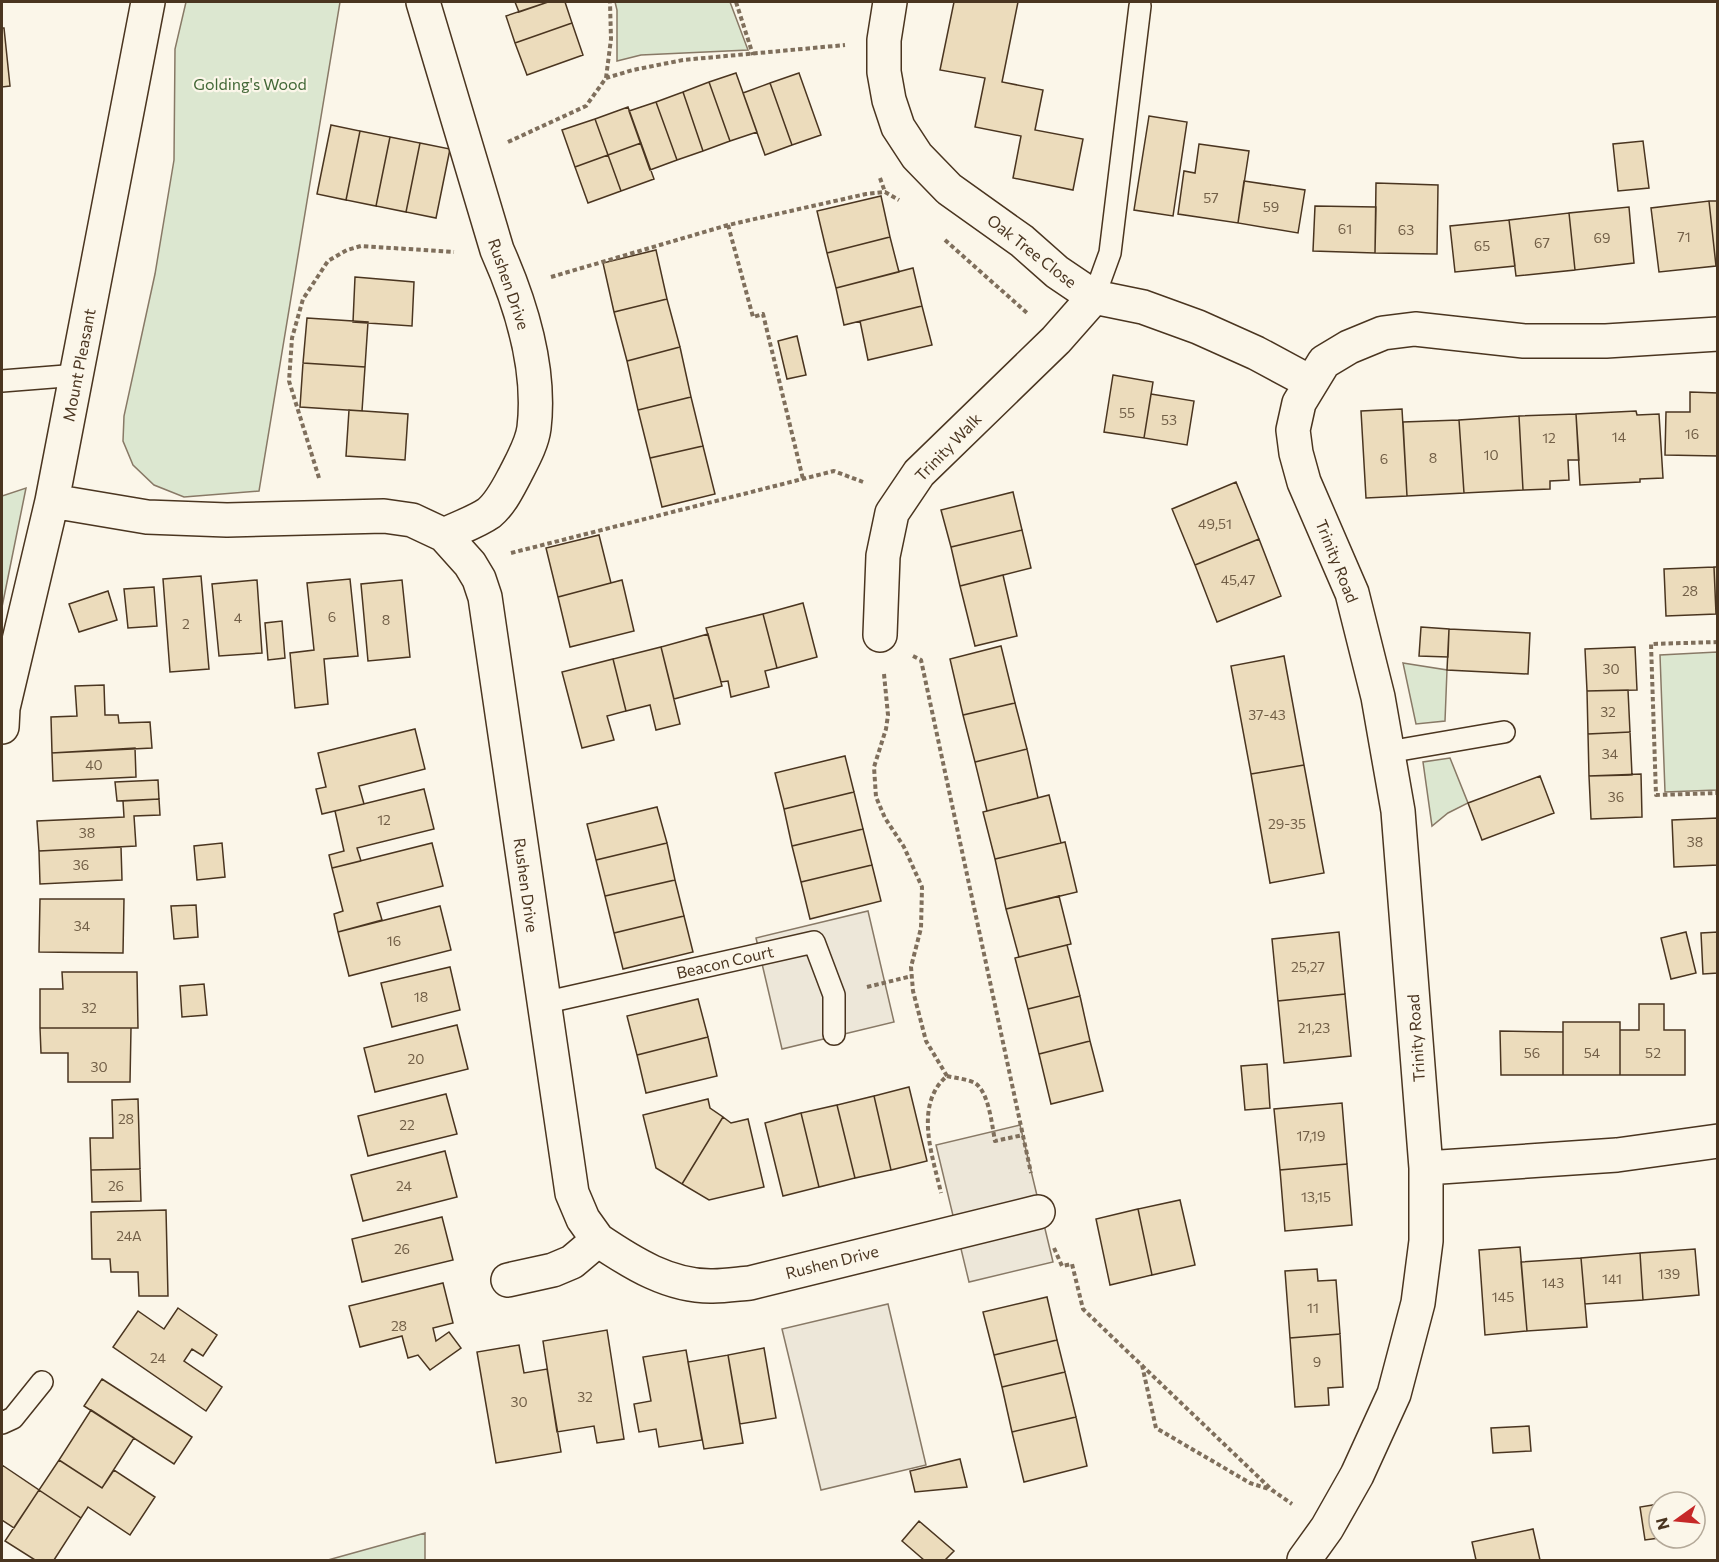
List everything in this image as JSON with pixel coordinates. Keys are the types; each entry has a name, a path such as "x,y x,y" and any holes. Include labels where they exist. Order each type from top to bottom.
{"street":[{"name":"Mount Pleasant","path":"2,727 3,708 52,501 78,375 148,2"},
{"name":"Rushen Drive","path":"423,2 497,250 513,286 530,346 534,388 534,430 523,460 505,495 489,512 444,535"},
{"name":"Oak Tree Close","path":"890,2 884,40 884,72 889,100 898,126 917,156 949,189 1022,241 1057,272 1094,297 1143,307 1198,327 1256,353 1310,382"},
{"name":"Trinity Walk","path":"880,635 883,556 892,513 920,473 1056,340 1094,297"},
{"name":"Trinity Road","path":"1304,1560 1327,1528 1357,1475 1394,1394 1415,1314 1426,1241 1426,1168 1398,812 1378,697 1352,593 1304,482 1296,453 1293,430 1299,403 1324,362 1349,346 1383,333 1414,328 1524,341 1606,341 1718,334"},
{"name":"Rushen Drive","path":"52,501 147,517 227,520 384,516 412,520 444,535 470,564 479,579 485,597 572,1193 583,1220 598,1240 632,1263 677,1282 712,1286 750,1282 1038,1212"},
{"path":"1426,1168 1617,1155 1718,1141"},
{"path":"508,1280 554,1270 572,1262 598,1240"}],"lane":[{"path":"1094,297 1110,252 1140,6"},
{"path":"2,381 78,375"},
{"path":"1388,752 1504,732"},
{"name":"Beacon Court","path":"543,1003 814,942 834,995 834,1034"},
{"path":"2,1424 13,1418 42,1382"}],"path":[{"path":"470,161 586,106 606,78 611,39 610,2"},
{"path":"736,2 753,55"},
{"path":"606,78 683,60 753,55 884,40"},
{"path":"548,278 728,225 867,194 885,192 902,201"},
{"path":"728,225 753,317 763,315 804,479"},
{"path":"945,240 1056,340"},
{"path":"322,488 289,381 292,338 303,299 328,261 347,250 361,246 447,252 497,250"},
{"path":"470,564 533,546 834,471 903,497"},
{"path":"880,635 888,715 874,767 876,797 885,819 904,847 921,887 921,928 911,967 918,1013 926,1041 947,1076 975,1083 982,1091 988,1103 995,1141 1023,1135"},
{"path":"880,635 921,660 1038,1212 1062,1266 1072,1264 1083,1309 1272,1490 1327,1528"},
{"path":"1718,642 1651,644 1656,795 1718,793"},
{"path":"834,995 912,976"},
{"path":"947,1076 931,1100 927,1117 931,1146 951,1233"},
{"path":"1142,1365 1156,1428 1250,1483 1272,1490"}],"green space":[{"name":"Golding's Wood","path":"186,2 340,2 259,491 184,497 154,485 133,465 123,441 124,416 155,274 174,160 175,49"},
{"path":"615,2 730,2 748,50 641,55 617,61"},
{"path":"26,488 2,607 2,496"},
{"path":"1717,652 1717,790 1665,792 1660,655"},
{"path":"1403,663 1447,670 1445,721 1416,724"},
{"path":"1450,758 1468,803 1448,813 1432,826 1423,762"},
{"path":"425,1533 425,1560 328,1560"}],"shaded area":[{"path":"868,911 894,1022 782,1049 756,938"},
{"path":"1020,1125 1053,1262 969,1282 936,1145"},
{"path":"888,1304 926,1465 821,1490 782,1329"}],"building":[{"path":"515,2 548,2 519,12"},
{"path":"548,2 565,2 572,23 515,43 506,16"},
{"path":"954,2 1018,2 1002,82 1043,90 1035,130 1083,139 1073,190 1013,178 1021,136 975,127 985,78 940,70"},
{"path":"572,23 583,55 527,75 515,43"},
{"path":"2,28 4,28 10,86 2,87"},
{"path":"736,73 757,132 730,141 709,82"},
{"path":"799,73 821,135 792,145 770,83"},
{"path":"709,82 730,141 703,151 683,92"},
{"path":"770,83 792,145 765,155 743,93"},
{"path":"683,92 703,151 677,160 656,102"},
{"path":"656,102 677,160 650,170 629,111"},
{"path":"628,107 641,143 608,155 595,119"},
{"path":"1149,116 1187,122 1173,216 1134,210"},
{"path":"595,119 608,155 575,167 562,130"},
{"path":"331,125 360,131 346,200 317,194"},
{"path":"360,131 390,137 376,206 346,200"},
{"path":"390,137 420,143 406,212 376,206"},
{"path":"1643,141 1649,188 1618,191 1613,144"},
{"path":"420,143 450,149 436,218 406,212"},
{"path":"641,143 654,179 621,191 608,155"},
{"path":"1199,144 1249,151 1238,223 1178,214 1184,171 1195,173"},
{"path":"608,155 621,191 588,203 575,167"},
{"path":"1244,181 1305,190 1298,233 1238,223"},
{"path":"1376,183 1438,185 1437,254 1375,253"},
{"path":"881,196 890,237 827,253 817,211"},
{"path":"1709,201 1718,201 1718,266 1716,266"},
{"path":"1709,201 1716,266 1659,272 1651,208"},
{"path":"1315,206 1376,207 1375,253 1313,251"},
{"path":"1629,207 1634,263 1575,270 1569,213"},
{"path":"1569,213 1575,270 1516,276 1509,220"},
{"path":"1509,220 1515,266 1455,272 1450,226"},
{"path":"890,237 899,272 836,288 827,253"},
{"path":"656,250 667,299 614,312 603,263"},
{"path":"913,268 922,306 844,325 836,288"},
{"path":"355,277 414,282 412,326 353,322"},
{"path":"667,299 680,347 627,361 614,312"},
{"path":"922,306 932,345 868,360 860,321"},
{"path":"307,318 368,322 365,367 303,363"},
{"path":"797,336 806,375 787,379 778,341"},
{"path":"680,347 691,397 638,410 627,361"},
{"path":"303,363 365,367 362,411 300,407"},
{"path":"1113,375 1153,382 1144,438 1104,432"},
{"path":"1690,392 1718,393 1718,456 1665,455 1666,412 1690,412"},
{"path":"1151,394 1194,401 1187,445 1144,438"},
{"path":"691,397 703,446 650,458 638,410"},
{"path":"1402,409 1407,496 1366,498 1361,411"},
{"path":"349,410 408,414 405,460 346,456"},
{"path":"1636,411 1637,415 1659,414 1663,478 1640,479 1640,482 1580,485 1576,414"},
{"path":"1576,414 1579,460 1568,460 1569,480 1550,481 1550,489 1523,490 1519,416"},
{"path":"1519,416 1523,490 1464,493 1459,420"},
{"path":"1459,420 1464,493 1407,496 1403,422"},
{"path":"703,446 715,494 662,507 650,458"},
{"path":"1236,482 1259,539 1195,565 1172,509"},
{"path":"1013,492 1022,530 951,547 941,510"},
{"path":"1022,530 1031,568 960,586 951,547"},
{"path":"599,535 611,583 558,597 546,548"},
{"path":"1259,539 1281,596 1217,622 1195,565"},
{"path":"1714,567 1716,614 1666,616 1664,569"},
{"path":"1714,567 1718,567 1718,614 1716,614"},
{"path":"1003,575 1017,636 975,646 960,586"},
{"path":"201,576 209,669 170,672 163,579"},
{"path":"350,579 358,656 324,659 328,704 295,708 290,653 314,650 307,583"},
{"path":"257,580 262,653 219,656 212,584"},
{"path":"402,580 410,657 368,661 361,584"},
{"path":"622,580 634,631 570,647 558,597"},
{"path":"154,587 157,626 128,628 124,589"},
{"path":"108,591 117,620 79,632 69,604"},
{"path":"803,603 817,657 777,668 763,614"},
{"path":"763,614 777,668 765,671 769,687 731,697 728,681 721,682 706,628"},
{"path":"282,621 285,658 268,660 265,623"},
{"path":"1421,627 1449,629 1448,657 1419,656"},
{"path":"1449,629 1530,633 1528,674 1447,670"},
{"path":"708,634 722,686 674,699 661,647"},
{"path":"1001,646 1015,703 963,715 950,659"},
{"path":"661,647 680,724 656,730 650,705 626,711 613,659"},
{"path":"1635,647 1637,690 1587,691 1585,649"},
{"path":"1284,656 1304,765 1251,774 1231,666"},
{"path":"613,659 626,711 607,716 614,740 582,748 562,672"},
{"path":"104,685 105,715 118,715 119,723 150,722 152,748 52,753 51,717 77,716 75,686"},
{"path":"1628,690 1630,732 1588,734 1587,691"},
{"path":"1015,703 1027,749 975,762 963,715"},
{"path":"415,729 425,769 359,786 364,804 322,814 316,789 326,787 318,753"},
{"path":"1630,732 1632,775 1589,776 1588,734"},
{"path":"135,748 136,777 53,781 52,753"},
{"path":"1027,749 1038,798 987,811 975,762"},
{"path":"845,756 854,792 784,809 775,773"},
{"path":"1304,765 1324,873 1270,883 1251,774"},
{"path":"1641,774 1642,817 1591,819 1589,776"},
{"path":"1540,776 1554,813 1482,840 1468,803"},
{"path":"158,780 159,799 117,801 115,782"},
{"path":"424,789 434,829 357,848 361,861 332,868 329,855 344,851 335,811"},
{"path":"854,792 863,829 792,846 784,809"},
{"path":"1049,795 1061,843 995,859 983,812"},
{"path":"159,799 160,815 134,816 136,846 39,851 37,821 124,817 123,801"},
{"path":"657,807 667,843 596,860 587,824"},
{"path":"1718,818 1718,865 1674,867 1672,820"},
{"path":"863,829 872,865 801,882 792,846"},
{"path":"1065,842 1077,892 1006,909 995,859"},
{"path":"222,843 225,877 197,880 194,846"},
{"path":"432,843 443,886 377,903 382,920 338,932 334,914 343,911 332,868"},
{"path":"667,843 675,880 605,896 596,860"},
{"path":"121,847 122,880 40,884 39,851"},
{"path":"872,865 881,901 810,919 801,882"},
{"path":"675,880 684,916 614,933 605,896"},
{"path":"1059,896 1071,944 1019,957 1006,909"},
{"path":"40,899 124,899 123,953 39,952"},
{"path":"196,905 198,937 174,939 171,906"},
{"path":"440,906 451,950 349,976 338,932"},
{"path":"684,916 693,952 623,969 614,933"},
{"path":"1339,932 1345,994 1278,1001 1272,939"},
{"path":"1686,932 1696,973 1671,979 1661,938"},
{"path":"1718,932 1718,973 1703,974 1701,933"},
{"path":"1067,945 1080,996 1028,1009 1015,958"},
{"path":"450,967 460,1010 392,1027 381,983"},
{"path":"62,972 137,972 138,1028 40,1028 40,989 63,989"},
{"path":"204,984 207,1015 182,1017 180,986"},
{"path":"1345,994 1351,1056 1284,1063 1278,1001"},
{"path":"1080,996 1090,1041 1039,1054 1028,1009"},
{"path":"698,999 708,1037 637,1055 627,1016"},
{"path":"1639,1004 1664,1004 1664,1030 1685,1030 1685,1075 1620,1075 1620,1030 1639,1030"},
{"path":"1563,1022 1620,1022 1620,1075 1563,1075"},
{"path":"457,1025 468,1069 375,1092 364,1048"},
{"path":"40,1028 131,1028 130,1082 68,1082 68,1053 41,1053"},
{"path":"1500,1031 1563,1032 1563,1075 1501,1075"},
{"path":"708,1037 717,1076 646,1093 637,1055"},
{"path":"1090,1041 1103,1091 1051,1104 1039,1054"},
{"path":"1267,1064 1270,1108 1245,1110 1241,1066"},
{"path":"909,1087 927,1161 891,1170 874,1096"},
{"path":"446,1094 457,1134 368,1156 358,1116"},
{"path":"874,1096 891,1170 855,1178 837,1105"},
{"path":"138,1099 140,1169 91,1170 90,1138 113,1138 112,1100"},
{"path":"708,1099 710,1108 723,1117 682,1184 656,1168 643,1115"},
{"path":"1342,1103 1347,1164 1280,1170 1274,1109"},
{"path":"837,1105 855,1178 819,1187 801,1113"},
{"path":"801,1113 819,1187 783,1196 765,1123"},
{"path":"723,1117 731,1123 748,1119 764,1187 709,1200 682,1184"},
{"path":"445,1151 457,1197 363,1221 351,1175"},
{"path":"1347,1164 1352,1225 1285,1231 1280,1170"},
{"path":"140,1169 141,1201 92,1202 91,1170"},
{"path":"1180,1200 1195,1265 1152,1275 1138,1209"},
{"path":"1138,1209 1152,1275 1110,1285 1096,1219"},
{"path":"166,1210 168,1296 139,1296 138,1272 111,1272 110,1259 92,1259 91,1212"},
{"path":"442,1217 453,1260 362,1282 352,1239"},
{"path":"1520,1247 1527,1331 1485,1335 1479,1250"},
{"path":"1695,1249 1699,1295 1643,1300 1640,1253"},
{"path":"1640,1253 1643,1300 1585,1304 1581,1258"},
{"path":"1581,1258 1587,1327 1527,1331 1521,1262"},
{"path":"1317,1269 1318,1281 1336,1280 1340,1334 1290,1338 1285,1271"},
{"path":"443,1283 453,1323 433,1328 436,1341 449,1332 461,1348 430,1370 418,1355 408,1358 402,1336 360,1347 349,1306"},
{"path":"1047,1297 1057,1340 994,1355 983,1312"},
{"path":"178,1308 217,1335 203,1356 192,1349 184,1361 222,1387 206,1411 113,1347 138,1311 164,1329"},
{"path":"607,1330 624,1439 597,1443 594,1426 557,1432 543,1341"},
{"path":"1340,1334 1343,1387 1328,1388 1329,1405 1295,1407 1290,1338"},
{"path":"1057,1340 1065,1372 1002,1387 994,1355"},
{"path":"519,1345 524,1373 547,1369 561,1452 496,1463 477,1352"},
{"path":"764,1348 776,1418 740,1424 728,1355"},
{"path":"686,1350 702,1440 659,1447 656,1429 639,1432 634,1404 651,1401 643,1357"},
{"path":"728,1355 743,1443 704,1449 688,1362"},
{"path":"1065,1372 1076,1417 1012,1432 1002,1387"},
{"path":"102,1379 192,1437 174,1464 84,1406"},
{"path":"91,1410 134,1438 102,1488 59,1460"},
{"path":"1076,1417 1087,1466 1024,1482 1012,1432"},
{"path":"1529,1426 1531,1451 1493,1453 1491,1428"},
{"path":"960,1459 967,1487 915,1492 910,1471"},
{"path":"59,1460 102,1488 114,1470 155,1497 130,1535 88,1507 81,1518 39,1490"},
{"path":"2,1465 39,1490 14,1528 2,1520"},
{"path":"39,1490 81,1518 54,1560 35,1560 5,1541"},
{"path":"1647,1506 1647,1540 1645,1540 1640,1507"},
{"path":"919,1521 954,1551 945,1560 924,1560 902,1541"},
{"path":"1533,1529 1540,1560 1476,1560 1472,1542"}]}
